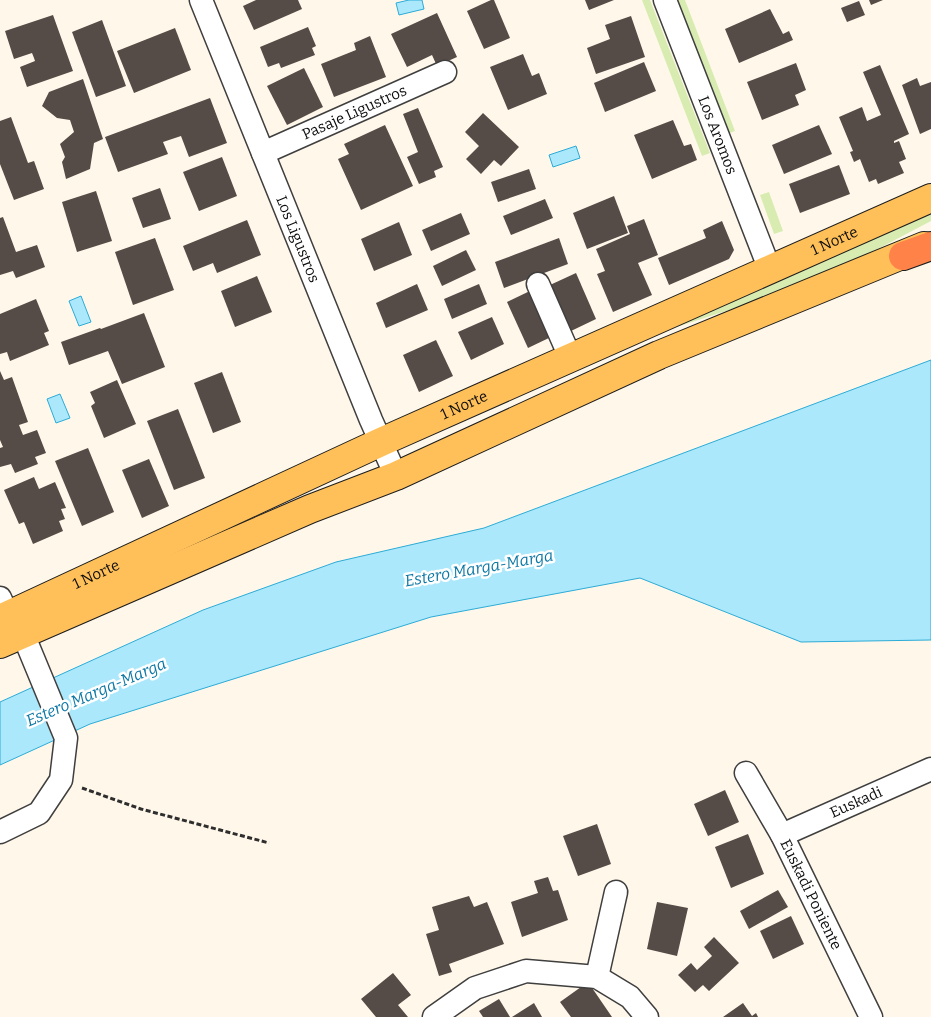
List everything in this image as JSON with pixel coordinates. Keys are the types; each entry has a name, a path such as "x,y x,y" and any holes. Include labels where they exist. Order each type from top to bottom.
{"highway":[{"path":"903,256 931,245"}],"main road":[{"name":"1 Norte","path":"6,622 381,442 931,198"},
{"name":"1 Norte","path":"6,622 396,476 659,355 903,256"}],"street":[{"name":"Los Ligustros","path":"201,0 396,476"},
{"name":"Los Aromos","path":"666,0 770,270"},
{"name":"Pasaje Ligustros","path":"263,153 445,72"},
{"path":"538,284 570,357"},
{"path":"0,832 39,813 61,780 66,738 37,669 6,622"},
{"name":"Euskadi","path":"782,835 931,769"},
{"name":"Euskadi Poniente","path":"746,773 782,835 871,1017"},
{"path":"596,977 616,892"},
{"path":"434,1017 475,988 526,971 596,977 630,997 647,1017"}],"path":[{"path":"61,780 141,809 269,843"}],"green space":[{"path":"642,0 650,0 710,153 702,156"},
{"path":"676,0 685,0 735,131 727,134"},
{"path":"769,192 783,231 774,234 760,195"},
{"path":"931,214 931,221 874,251 754,302 664,331 424,431"}],"water":[{"path":"422,0 424,9 399,15 396,3"},
{"path":"576,146 580,158 553,167 549,155"},
{"path":"81,296 91,322 79,326 69,301"},
{"name":"Estero Marga-Marga","path":"931,360 931,640 801,642 640,578 431,617 90,724 0,765 0,702 203,610 336,562 484,528"},
{"path":"60,394 70,418 56,423 47,399"}],"building":[{"path":"256,0 298,0 302,9 254,30 243,6"},
{"path":"494,0 510,38 484,49 467,11"},
{"path":"585,0 614,0 589,10"},
{"path":"869,0 883,0 871,5"},
{"path":"859,1 865,15 847,22 841,8"},
{"path":"770,9 783,34 789,31 793,40 739,63 725,29"},
{"path":"437,13 457,57 437,66 432,55 407,67 391,34"},
{"path":"53,15 73,71 27,87 20,67 35,61 34,58 32,53 14,59 5,31"},
{"path":"631,16 645,57 596,74 587,48 610,39 605,25"},
{"path":"102,20 126,86 96,97 72,32"},
{"path":"308,27 316,46 312,48 315,55 281,68 279,63 268,67 260,47"},
{"path":"175,28 191,70 134,93 117,51"},
{"path":"370,36 386,77 334,97 321,64 356,50 354,43"},
{"path":"523,54 532,76 539,73 547,94 508,110 490,67"},
{"path":"644,62 656,91 605,112 594,83"},
{"path":"796,63 806,90 795,95 799,105 762,120 747,82"},
{"path":"880,65 909,134 894,141 894,143 899,141 906,159 899,162 904,173 878,184 876,179 869,182 860,159 854,162 850,152 853,151 839,117 862,107 867,121 881,115 863,72"},
{"path":"304,68 323,107 287,125 267,86"},
{"path":"917,78 920,86 931,82 931,129 920,134 902,85"},
{"path":"83,79 103,139 94,143 90,169 66,179 62,162 65,157 60,144 74,132 70,120 57,118 42,106 49,92"},
{"path":"210,98 227,143 189,157 181,136 163,142 168,154 118,172 105,137"},
{"path":"418,108 443,167 434,171 436,177 419,184 407,157 418,152 403,114"},
{"path":"483,113 519,147 501,166 494,160 481,174 466,159 479,146 465,132"},
{"path":"11,117 28,163 34,161 44,189 14,200 0,164 0,121"},
{"path":"673,120 684,146 691,144 697,160 652,179 634,135"},
{"path":"385,125 413,186 361,210 338,159 349,154 344,144"},
{"path":"819,125 832,154 784,174 772,145"},
{"path":"222,157 237,196 199,211 183,172"},
{"path":"839,165 850,194 800,213 789,184"},
{"path":"529,169 536,189 498,202 491,182"},
{"path":"160,188 171,219 143,228 132,198"},
{"path":"96,191 112,241 77,252 62,202"},
{"path":"614,196 628,233 587,249 573,213"},
{"path":"545,199 553,218 511,235 503,216"},
{"path":"461,213 470,234 431,251 422,230"},
{"path":"3,217 16,252 37,245 45,267 16,278 13,271 0,275 0,218"},
{"path":"644,219 658,255 638,263 652,295 613,312 597,274 605,271 596,249 630,234 627,226"},
{"path":"247,220 261,255 217,273 213,263 193,271 183,246"},
{"path":"722,221 734,250 729,259 669,285 658,258 706,238 703,230"},
{"path":"399,222 412,255 374,271 361,239"},
{"path":"155,238 174,290 133,305 115,252"},
{"path":"559,238 568,264 504,288 495,262"},
{"path":"466,250 476,270 442,286 433,266"},
{"path":"576,273 596,319 571,331 550,285"},
{"path":"257,276 272,312 235,327 221,291"},
{"path":"417,284 428,310 386,328 376,303"},
{"path":"479,284 487,304 452,319 444,299"},
{"path":"532,290 553,336 528,348 507,302"},
{"path":"36,299 49,331 44,333 49,345 10,361 7,352 0,354 0,314"},
{"path":"144,313 165,367 122,384 108,351 69,365 61,342"},
{"path":"492,317 504,344 471,360 458,332"},
{"path":"436,340 453,376 419,392 403,355"},
{"path":"0,371 4,380 12,377 28,422 19,425 23,435 37,430 46,453 35,457 38,464 15,473 11,464 0,467 0,448 3,447 0,440"},
{"path":"222,372 241,422 213,433 194,383"},
{"path":"117,380 136,424 104,438 91,406 95,403 90,392"},
{"path":"178,409 205,478 174,490 147,421"},
{"path":"88,448 114,512 82,526 55,461"},
{"path":"149,459 169,506 142,518 122,470"},
{"path":"34,477 39,489 55,482 66,508 61,509 65,519 59,521 63,531 33,544 24,522 19,524 4,490"},
{"path":"725,790 739,822 708,836 694,804"},
{"path":"597,824 611,864 578,876 563,836"},
{"path":"748,834 764,874 731,888 715,847"},
{"path":"548,877 553,891 558,890 568,920 522,937 511,902 538,893 534,881"},
{"path":"778,890 788,907 749,929 740,911"},
{"path":"469,896 474,907 487,902 504,944 449,964 452,972 439,976 426,934 439,930 432,907"},
{"path":"657,902 688,908 677,956 647,949"},
{"path":"791,916 804,944 773,959 760,931"},
{"path":"714,937 739,963 709,991 703,985 695,992 678,975 691,963 697,970 712,956 704,947"},
{"path":"393,973 411,995 398,1005 408,1017 376,1017 361,999"},
{"path":"588,982 612,1017 571,1017 560,1002"},
{"path":"499,999 510,1017 483,1017 479,1011"},
{"path":"534,1003 542,1017 512,1017"},
{"path":"743,1003 752,1016 756,1013 758,1017 723,1017"}]}
